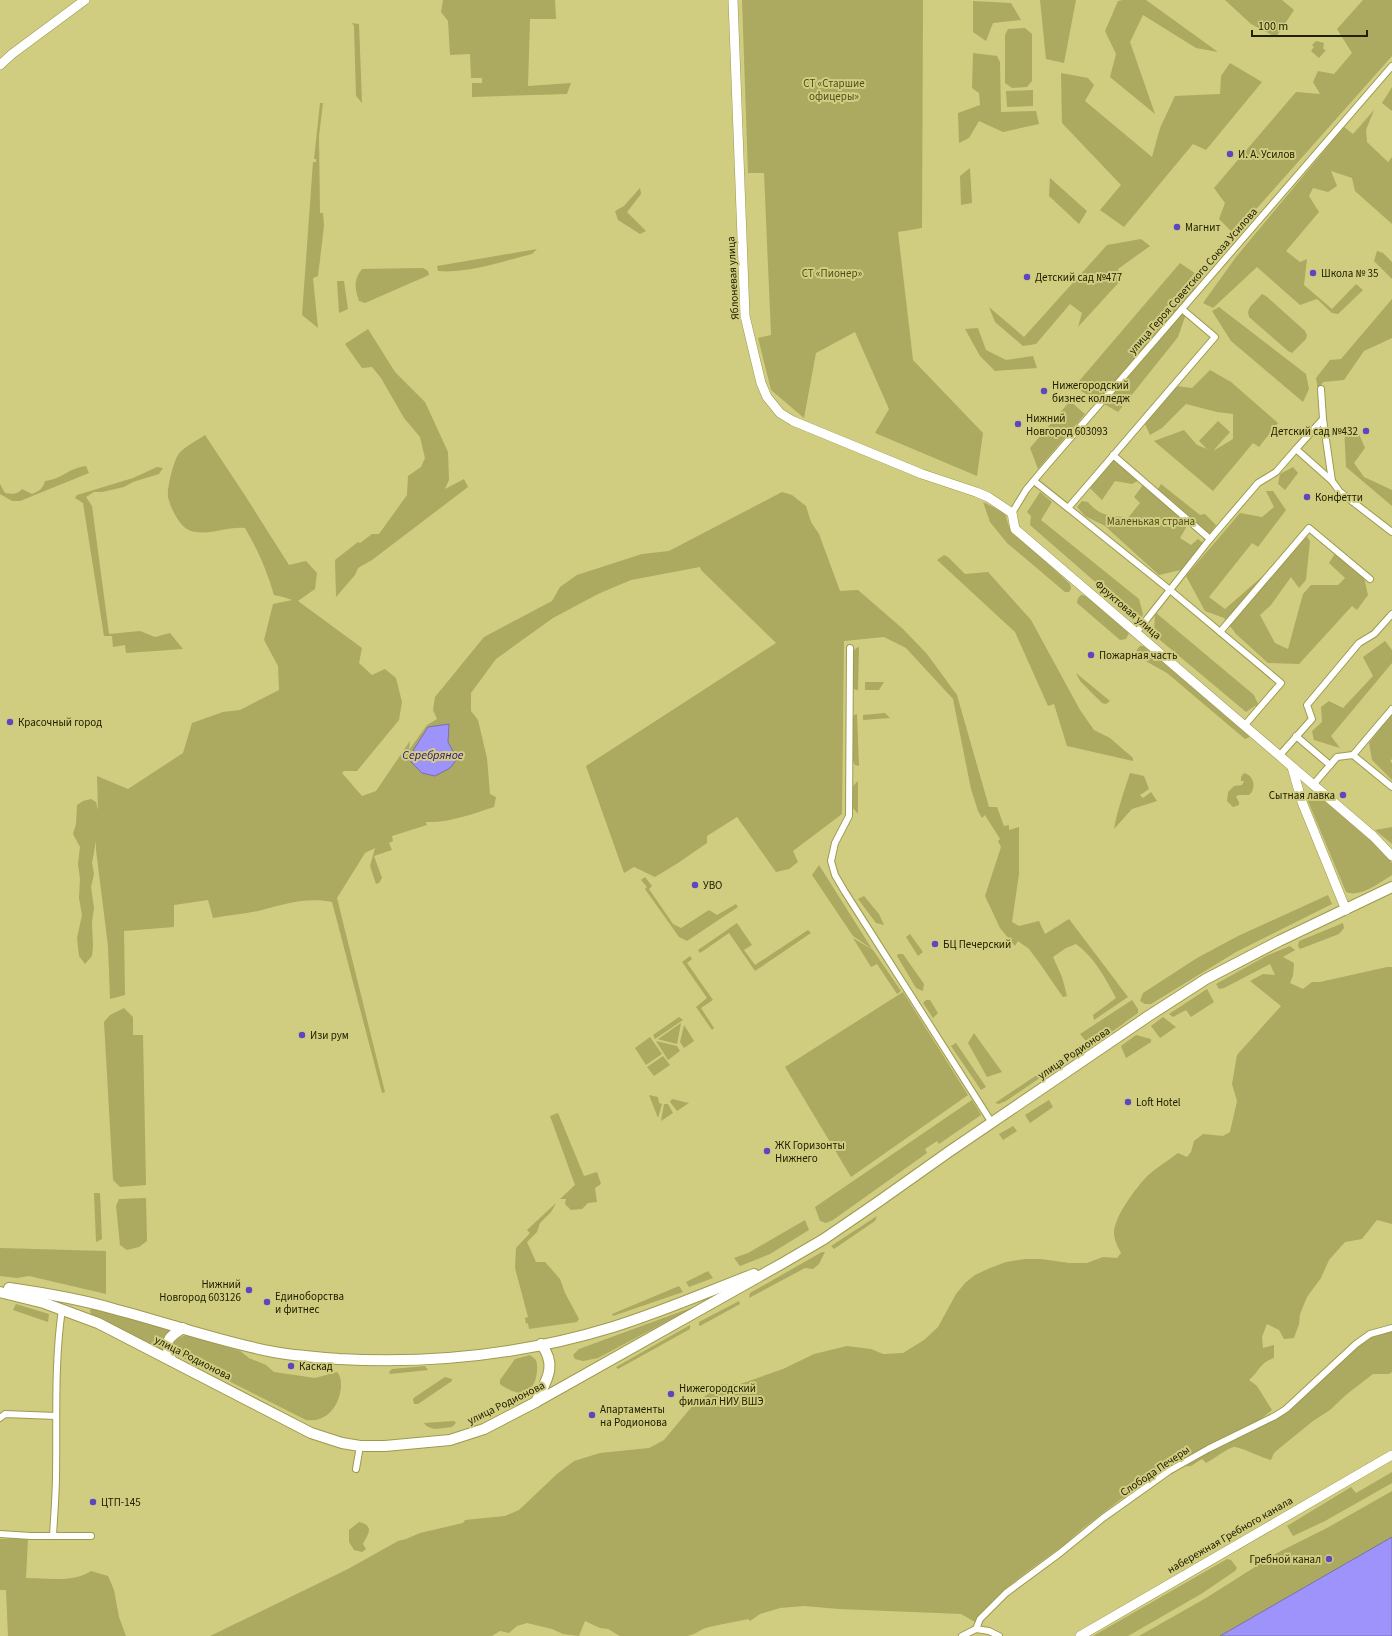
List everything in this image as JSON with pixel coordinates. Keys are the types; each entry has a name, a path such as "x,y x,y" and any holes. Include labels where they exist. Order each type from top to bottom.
{"main road":[{"name":"улица Родионова","path":"0,1292 62,1309 98,1323 311,1433 342,1443 360,1446 421,1444 450,1440 484,1429 536,1402 824,1239 1140,1022 1206,979 1279,941 1392,887"},
{"name":"улица Родионова","path":"0,1288 48,1294 90,1303 183,1328 238,1345 276,1352 311,1357 369,1360 410,1360 451,1357 541,1344 600,1330 658,1311 783,1263"},
{"path":"171,1360 167,1343 170,1338 183,1328"},
{"path":"536,1402 548,1378 550,1368 547,1353 541,1344"}],"street":[{"path":"0,65 12,54 85,0"},
{"name":"Яблоневая улица","path":"732,0 746,316 761,383 767,397 780,413 793,421 922,474 988,497 1012,513"},
{"name":"улица Героя Советского Союза Усилова","path":"1012,513 1034,481 1392,66"},
{"path":"1068,508 1215,337 1182,309"},
{"path":"1321,389 1323,419 1332,482"},
{"path":"1136,633 1210,539 1258,483 1276,472 1323,419"},
{"path":"1296,449 1332,482 1340,492 1392,532"},
{"path":"1113,455 1210,539"},
{"path":"1034,481 1170,590 1281,683 1244,726"},
{"name":"Фруктовая улица","path":"1012,513 1015,529 1373,836 1392,856"},
{"path":"1220,632 1309,528 1370,579"},
{"path":"1279,756 1312,719 1307,705 1359,643 1374,634 1392,615"},
{"path":"850,648 849,816 835,842 831,861 835,875 992,1123"},
{"path":"1300,795 1307,788 1313,786 1337,757 1353,755 1392,709"},
{"path":"1296,736 1330,765"},
{"path":"1353,755 1392,787"},
{"path":"1292,767 1300,795 1346,910"},
{"path":"53,1536 56,1475 56,1416 59,1331 62,1309"},
{"name":"Слобода Печеры","path":"976,1629 980,1619 1006,1593 1060,1553 1102,1518 1169,1471 1286,1409 1356,1344 1370,1334 1387,1331 1392,1328"},
{"path":"0,1418 5,1414 56,1416"},
{"path":"356,1469 360,1446"},
{"name":"набережная Гребного канала","path":"1080,1636 1392,1455"},
{"path":"0,1534 91,1536"},
{"path":"962,1636 976,1629 989,1630 999,1636"}],"green space":[{"path":"443,0 555,0 556,19 530,19 528,86 571,83 567,94 472,97 472,83 482,83 482,78 471,78 470,54 450,55 448,21 441,12"},
{"path":"742,0 923,0 922,228 898,232 913,360 983,433 977,476 875,433 889,409 855,332 816,353 804,418 771,390 758,338 771,335 764,173 748,173"},
{"path":"1040,0 1076,0 1064,63 1046,59"},
{"path":"1146,0 1218,52 1196,48 1143,15 1130,42 1155,114 1110,77 1116,54 1105,31 1118,1"},
{"path":"1225,0 1282,0 1294,10 1276,37 1251,24"},
{"path":"1363,0 1392,0 1392,56 1234,234 1219,219 1225,203 1214,188 1296,92 1320,94 1313,82 1318,71 1334,74 1352,53 1337,29"},
{"path":"973,1 1011,3 1021,20 993,23 986,41 973,32"},
{"path":"352,23 359,24 362,103 356,96 354,26"},
{"path":"1025,28 1032,34 1032,81 1027,87 1012,88 1005,83 1005,35 1008,29"},
{"path":"1316,41 1324,43 1323,49 1326,50 1319,58 1311,51 1314,47 1312,45"},
{"path":"973,53 997,56 1000,62 1001,112 1036,111 1039,124 1003,132 979,121 969,138 959,143 958,113 980,105 979,93 972,88"},
{"path":"1230,63 1262,82 1206,150 1193,144 1124,227 1100,210 1121,185 1062,123 1061,73 1088,78 1094,85 1085,101 1152,157 1160,128 1175,96 1220,94 1221,76"},
{"path":"1392,87 1392,111 1382,103"},
{"path":"1033,90 1033,106 1007,107 1006,91"},
{"path":"320,103 323,103 319,136 320,213 323,213 324,226 318,276 313,278 318,328 302,315 313,162 316,162 316,159 314,159"},
{"path":"1374,110 1366,130 1367,142 1388,162 1392,157 1392,224 1355,191 1352,178 1331,171 1337,186 1328,192 1313,188 1309,196 1319,212 1286,251 1300,262 1307,259 1304,285 1332,309 1356,284 1363,290 1338,314 1332,313 1317,299 1300,305 1257,267 1213,308 1203,303 1236,257 1344,127 1353,134"},
{"path":"970,168 972,203 961,205 960,176"},
{"path":"1050,178 1087,211 1079,224 1049,196"},
{"path":"640,188 641,194 627,212 646,231 640,234 618,220 615,211 624,206"},
{"path":"1141,239 1150,246 1118,269 1121,280 1078,327 1082,313 1070,304 1036,344 1023,346 995,322 989,307 1024,337 1107,245"},
{"path":"537,249 532,254 473,269 461,271 438,271 437,266"},
{"path":"1377,251 1383,253 1392,262 1392,279 1374,261"},
{"path":"1180,263 1199,276 1178,337 1118,412 1074,387"},
{"path":"423,268 428,271 429,275 365,303 359,301 356,281 362,269"},
{"path":"337,281 344,281 348,309 339,313"},
{"path":"1262,294 1305,331 1307,335 1306,339 1292,353 1249,317 1248,312 1250,307"},
{"path":"1392,299 1392,338 1364,351 1344,380 1323,382 1318,390 1316,378 1330,360 1341,359"},
{"path":"1219,307 1306,374 1309,389 1303,402 1231,341 1212,311"},
{"path":"978,328 986,350 1006,360 1033,356 1037,368 995,371 980,356 965,329"},
{"path":"368,329 395,372 425,402 448,452 449,480 445,489 464,479 468,487 372,560 358,568 355,575 336,597 335,560 358,542 360,543 372,534 379,534 407,495 408,476 421,467 425,458 420,437 404,418 381,378 372,367 362,368 345,344"},
{"path":"1210,370 1231,382 1278,423 1259,447 1253,443 1213,491 1154,441 1184,430 1197,445 1207,449 1199,441 1218,421 1230,432 1213,451 1233,439 1233,414 1217,412 1186,404 1162,428 1150,435 1145,424 1176,386 1192,388"},
{"path":"1070,401 1085,414 1038,469 1030,448"},
{"path":"1344,427 1356,427 1365,448 1354,463 1364,477 1392,490 1392,506 1346,467"},
{"path":"205,435 289,565 306,561 317,573 315,589 298,601 362,648 359,663 372,675 385,669 396,678 402,702 399,720 357,771 344,771 342,773 362,796 376,791 410,741 409,750 427,725 437,719 433,710 435,697 484,637 552,601 560,587 577,575 642,554 669,551 782,492 792,495 806,506 811,522 819,534 840,591 858,590 903,629 927,654 957,695 989,807 997,807 1004,826 1009,825 1009,830 1019,827 1019,874 1012,922 1019,926 1039,921 1045,934 1069,919 1128,997 1094,1020 1093,1015 1116,998 1099,969 1082,949 1076,944 1066,948 1053,957 1062,977 1067,996 1063,997 1029,949 1018,941 1015,946 1000,928 985,896 1001,847 998,841 1000,839 985,815 982,818 978,811 971,789 953,699 906,648 884,637 844,641 842,814 793,851 798,862 789,869 776,872 737,817 707,836 707,843 655,877 634,867 624,873 586,766 776,643 701,570 700,567 631,580 598,594 553,618 496,659 471,693 471,711 478,720 487,758 490,794 496,797 494,807 452,820 426,822 427,825 392,836 393,841 389,843 392,850 374,856 382,878 379,883 376,884 370,866 375,848 365,853 337,898 385,1092 382,1093 332,902 314,900 296,902 256,911 213,918 208,900 174,905 174,927 124,931 125,995 110,999 108,946 96,841 92,863 94,874 91,887 94,908 92,922 92,956 85,964 79,956 77,938 82,915 79,898 80,879 78,864 80,847 73,834 76,824 77,805 83,801 91,799 96,802 98,810 97,776 128,789 183,753 192,723 223,712 240,710 279,690 278,666 264,640 273,604 292,600 274,595 262,561 245,528 232,528 212,532 191,531 179,522 169,501 169,482 172,469 178,455 183,449","holes":["448,742 457,759 414,749"]},
{"path":"1114,459 1139,480 1132,484 1115,481 1102,500 1090,488"},
{"path":"86,466 89,473 20,501 12,501 0,494 0,484 5,493 12,494 22,489 32,494 37,492 43,486 45,481"},
{"path":"157,467 163,468 159,474 133,482 124,487 102,492 94,492 86,497 92,506 109,634 140,631 155,637 170,633 183,649 126,653 125,645 113,647 112,636 104,636 83,503 75,498 77,495 133,478"},
{"path":"1293,467 1298,473 1285,490 1278,484 1280,474"},
{"path":"1161,484 1200,515 1205,514 1216,525 1210,534 1158,489"},
{"name":"Маленькая страна","path":"1143,485 1180,516 1178,519 1187,526 1180,538 1191,545 1198,539 1203,543 1181,570 1159,575 1105,526 1085,516 1077,507 1082,501 1088,502 1096,510 1104,514 1124,517 1127,519 1140,503 1134,497"},
{"path":"1266,491 1273,491 1286,510 1258,547 1252,543 1209,597 1225,609 1264,575 1302,536 1306,535 1310,541 1306,580 1299,588 1291,577 1271,605 1260,615 1275,643 1288,649 1303,594 1311,585 1338,585 1345,578 1329,563 1338,549 1363,573 1368,595 1357,610 1352,606 1299,664 1268,663 1236,634 1224,618 1205,611 1186,576 1240,513 1262,517 1274,507"},
{"path":"1040,492 1052,502 1041,520 1139,599 1143,614 1140,621 1030,525 1031,516 1027,512"},
{"path":"983,502 1005,513 1009,527 1070,584 1071,589 1069,592 1065,592 1007,543 990,522"},
{"path":"944,555 948,557 965,574 988,572 1031,620 1080,710 1094,730 1110,738 1133,758 1133,761 1067,746 1054,704 1048,706 1015,632 937,560"},
{"path":"1081,595 1086,596 1127,630 1129,633 1126,639 1120,640 1077,603 1078,598"},
{"path":"1155,612 1254,695 1258,704 1246,712 1154,635"},
{"path":"1385,641 1392,650 1392,663 1331,736 1340,748 1314,740 1312,731 1322,722 1321,707 1329,701 1343,708 1373,676 1363,657"},
{"path":"1140,646 1145,646 1252,736 1245,739 1167,673 1142,659 1136,651"},
{"path":"859,647 858,690 856,690 853,688 853,652"},
{"path":"1076,673 1110,701 1106,704 1102,703 1080,681"},
{"path":"865,682 884,682 879,690 865,690"},
{"path":"885,713 890,718 863,720 863,715"},
{"path":"857,714 859,766 855,765 853,761 852,718"},
{"path":"1392,714 1392,759 1390,761 1392,763 1392,780 1372,760 1369,743"},
{"path":"1130,773 1144,776 1149,789 1140,795 1143,798 1151,792 1157,801 1132,809 1114,829 1119,808"},
{"path":"1244,773 1250,776 1254,786 1249,795 1238,795 1236,797 1239,805 1233,807 1227,801 1228,792 1234,786 1242,785 1244,781 1241,781 1241,777"},
{"path":"858,781 858,814 853,808 853,786"},
{"path":"1313,790 1385,853 1392,863 1392,875 1369,889 1357,893 1346,892 1308,801 1308,794"},
{"path":"1392,827 1392,844 1375,830"},
{"path":"819,865 872,949 853,936 812,875"},
{"path":"645,877 652,886 649,889 673,924 681,928 709,910 717,915 736,904 738,907 687,941 679,937 645,889 647,887 641,880"},
{"path":"1328,895 1332,904 1236,952 1151,1004 1145,1004 1140,1001 1143,993 1197,958 1238,936"},
{"path":"864,896 879,914 884,925 876,923 858,899"},
{"path":"737,923 752,945 744,950 755,965 808,930 811,933 755,971 729,933 700,953 698,950"},
{"path":"1343,923 1344,928 1339,934 1300,949 1298,946 1299,941"},
{"path":"910,934 923,952 918,956 906,937"},
{"path":"853,938 873,950 901,991 897,994 877,964 871,967"},
{"path":"1290,946 1295,950 1283,957 1294,963 1293,976 1290,983 1303,989 1312,982 1320,982 1392,967 1392,1224 1377,1220 1362,1239 1345,1242 1329,1260 1321,1278 1307,1297 1300,1314 1299,1324 1294,1338 1284,1339 1279,1330 1267,1324 1262,1337 1263,1348 1274,1345 1274,1358 1262,1365 1249,1380 1257,1386 1272,1410 1261,1419 1271,1420 1357,1346 1371,1337 1384,1334 1392,1330 1392,1372 1389,1374 1373,1374 1347,1394 1330,1410 1313,1421 1281,1447 1274,1453 1271,1460 1234,1447 1206,1463 1202,1459 1191,1466 1164,1467 1133,1493 1121,1499 1064,1545 1016,1580 984,1610 975,1622 961,1614 839,1609 804,1606 780,1608 760,1614 750,1621 748,1619 714,1626 688,1636 620,1636 608,1629 600,1628 585,1621 579,1636 563,1634 552,1629 527,1623 517,1626 509,1633 500,1631 492,1636 210,1636 348,1569 398,1541 420,1533 463,1523 465,1520 505,1516 519,1510 557,1474 574,1461 600,1453 649,1448 664,1440 694,1404 722,1384 740,1384 783,1369 814,1354 847,1346 871,1349 883,1354 903,1353 924,1340 938,1327 956,1294 965,1283 975,1275 990,1268 1006,1262 1025,1259 1087,1263 1103,1257 1117,1258 1121,1253 1116,1243 1114,1233 1115,1226 1129,1199 1141,1183 1153,1171 1178,1153 1187,1157 1191,1152 1194,1141 1203,1134 1223,1136 1230,1132 1237,1101 1232,1084 1237,1055 1281,1006 1250,981 1263,974 1275,975 1270,964 1224,988 1219,989 1216,984 1266,956"},
{"path":"898,954 903,954 924,984 923,991 916,988 897,956"},
{"path":"690,956 692,959 687,963 713,1000 701,1008 714,1028 712,1030 696,1007 707,998 682,962"},
{"path":"1207,989 1214,1002 1191,1017 1186,1010 1173,1017 1169,1014"},
{"path":"903,992 968,1095 851,1177 785,1067"},
{"path":"926,1000 930,1000 938,1013 933,1018 923,1003"},
{"path":"1132,1000 1138,1009 1138,1013 1113,1031 1092,1040 1085,1040 1080,1034"},
{"path":"124,1008 133,1017 133,1035 143,1035 146,1185 120,1187 113,1180 104,1022 110,1015"},
{"path":"679,1017 683,1020 655,1039 653,1035"},
{"path":"1163,1017 1176,1027 1160,1038 1151,1026"},
{"path":"681,1023 677,1044 657,1039 658,1039"},
{"path":"684,1025 694,1041 684,1048 680,1042"},
{"path":"974,1033 1002,1072 987,1077 968,1043"},
{"path":"1136,1035 1151,1039 1151,1042 1126,1058 1121,1046"},
{"path":"650,1037 662,1054 646,1065 635,1048"},
{"path":"656,1041 677,1046 680,1051 668,1060"},
{"path":"956,1043 986,1087 981,1090 951,1046"},
{"path":"1077,1048 1075,1054 1006,1101 999,1104 995,1103"},
{"path":"663,1056 670,1065 654,1076 647,1067"},
{"path":"649,1095 658,1097 659,1103 662,1104 658,1118"},
{"path":"672,1099 689,1103 677,1111 670,1102"},
{"path":"972,1100 981,1115 939,1144 937,1141 925,1149 927,1153 833,1220 826,1223 820,1221 815,1207"},
{"path":"1049,1100 1053,1107 1030,1123 1025,1115"},
{"path":"664,1104 668,1104 673,1113 661,1121"},
{"path":"558,1113 584,1176 597,1172 601,1184 595,1188 597,1202 588,1203 582,1209 571,1210 565,1204 566,1199 560,1199 575,1185 550,1116"},
{"path":"1013,1126 1017,1131 1003,1140 999,1134"},
{"path":"94,1193 100,1193 102,1239 96,1242"},
{"path":"146,1198 147,1241 139,1247 127,1250 120,1245 116,1206 119,1199"},
{"path":"556,1203 551,1212 540,1223 537,1232 527,1242 536,1262 545,1262 560,1279 565,1293 579,1319 577,1322 529,1329 528,1323 526,1324 525,1318 528,1317 515,1268 516,1248 530,1233 527,1230"},
{"path":"877,1216 875,1221 834,1249 831,1246"},
{"path":"805,1220 809,1230 770,1254 740,1266 734,1258 748,1253"},
{"path":"0,1248 106,1251 106,1294 29,1276 17,1278 0,1276"},
{"path":"822,1252 825,1252 819,1264 813,1269 805,1268 749,1298 750,1293"},
{"path":"708,1271 713,1278 689,1287 686,1282"},
{"path":"679,1286 683,1292 613,1316 612,1314"},
{"path":"739,1301 740,1304 700,1326 699,1325 699,1322"},
{"path":"16,1304 49,1314 48,1322 13,1310"},
{"path":"696,1306 598,1358 583,1361 575,1359 573,1355 579,1349"},
{"path":"94,1308 172,1330 163,1338 163,1350 91,1315 90,1310"},
{"path":"690,1325 690,1329 618,1369 616,1367"},
{"path":"188,1335 240,1351 249,1358 266,1365 274,1372 315,1378 337,1372 340,1377 341,1385 338,1401 330,1412 320,1419 306,1420 177,1355 174,1352 173,1345 177,1339"},
{"path":"530,1355 536,1360 537,1374 534,1384 528,1391 518,1393 500,1384 500,1380 515,1359"},
{"path":"425,1366 428,1370 390,1374 389,1372 392,1369"},
{"path":"445,1377 452,1379 452,1381 418,1404 414,1404 413,1399 415,1397"},
{"path":"454,1421 456,1423 452,1427 440,1429 430,1428 424,1423"},
{"path":"1392,1472 1392,1483 1325,1521 1293,1536 1287,1526 1351,1487 1356,1493"},
{"name":"Гребной канал","path":"1392,1491 1392,1636 1139,1636 1206,1598 1277,1553 1327,1528"},
{"path":"359,1522 369,1528 363,1544 366,1549 362,1552 354,1550 349,1542 349,1530"},
{"path":"28,1538 26,1578 68,1578 84,1575 91,1571 108,1576 114,1590 119,1617 126,1636 8,1636 6,1590 0,1590 0,1539"},
{"path":"1227,1559 1231,1560 1237,1568 1235,1571 1201,1594 1128,1636 1093,1636"}],"water":[{"name":"Серебряное","path":"449,724 448,742 457,759 450,768 435,776 422,773 411,762 414,749 428,727"},
{"name":"Гребной канал","path":"1392,1537 1392,1636 1220,1636"}],"place":[{"name":"И. А. Усилов","path":"1230,154"},
{"name":"Магнит","path":"1177,227"},
{"name":"Школа № 35","path":"1313,273"},
{"name":"Детский сад №477","path":"1027,277"},
{"name":"Нижегородский бизнес колледж","path":"1044,391"},
{"name":"Нижний Новгород 603093","path":"1018,424"},
{"name":"Детский сад №432","path":"1366,431"},
{"name":"Конфетти","path":"1307,497"},
{"name":"Пожарная часть","path":"1091,655"},
{"name":"Красочный город","path":"10,722"},
{"name":"Сытная лавка","path":"1343,795"},
{"name":"УВО","path":"695,885"},
{"name":"БЦ Печерский","path":"935,944"},
{"name":"Изи рум","path":"302,1035"},
{"name":"Loft Hotel","path":"1128,1102"},
{"name":"ЖК Горизонты Нижнего","path":"767,1151"},
{"name":"Нижний Новгород 603126","path":"249,1290"},
{"name":"Единоборства и фитнес","path":"267,1302"},
{"name":"Каскад","path":"291,1366"},
{"name":"Нижегородский филиал НИУ ВШЭ","path":"671,1394"},
{"name":"Апартаменты на Родионова","path":"592,1415"},
{"name":"ЦТП-145","path":"93,1502"},
{"name":"Гребной канал","path":"1329,1559"}],"park label":[{"name":"СТ «Старшие офицеры»","path":"834,89"},
{"name":"СТ «Пионер»","path":"832,273"}]}
